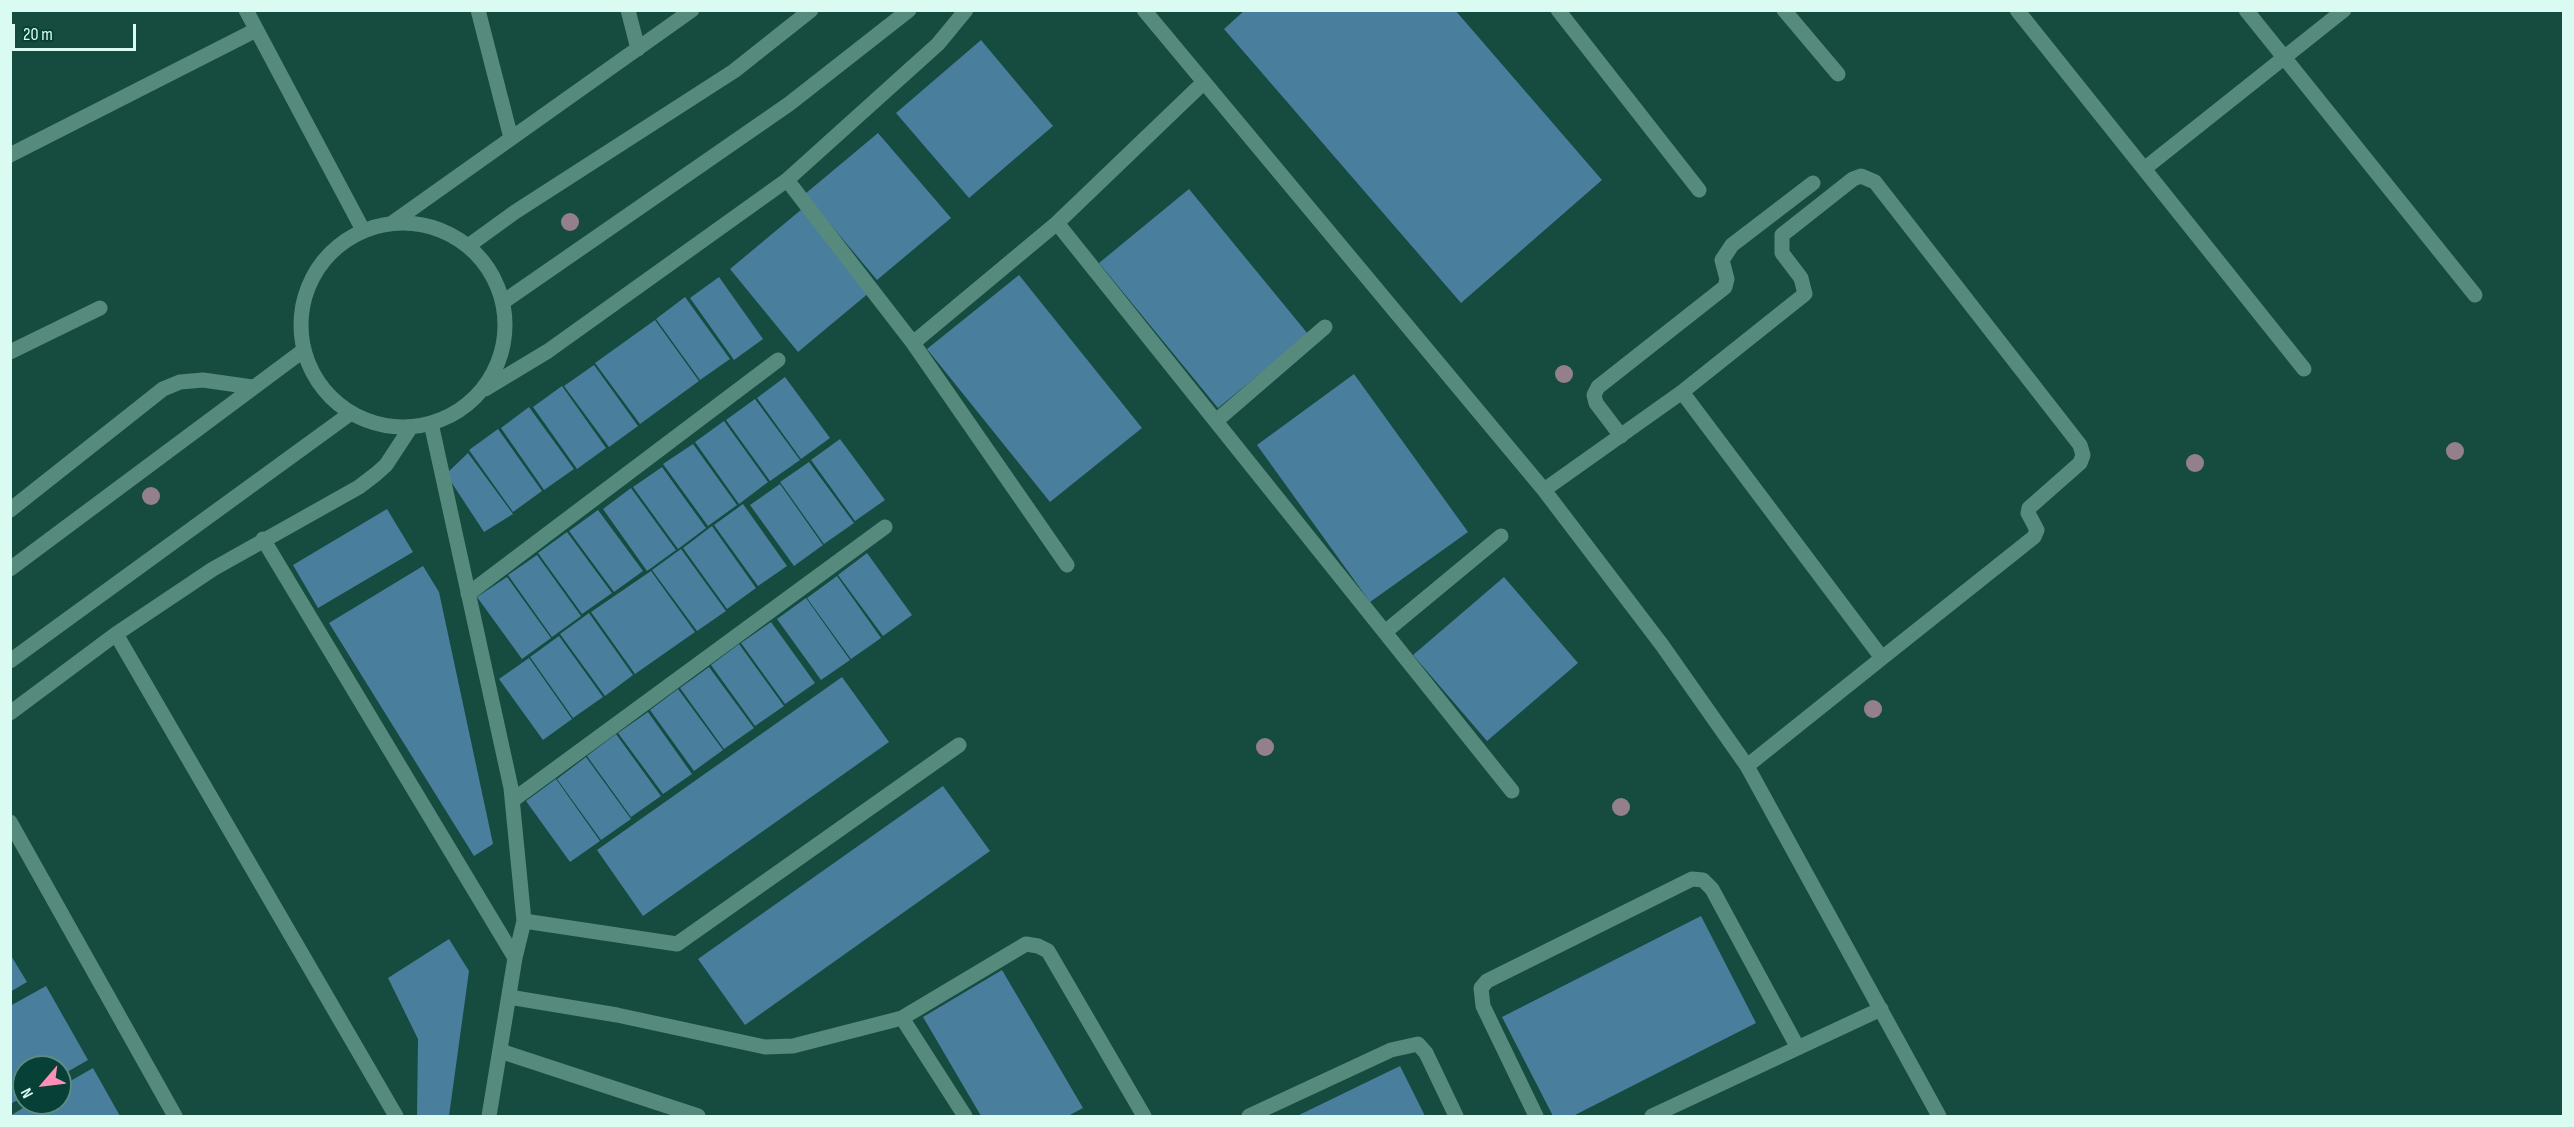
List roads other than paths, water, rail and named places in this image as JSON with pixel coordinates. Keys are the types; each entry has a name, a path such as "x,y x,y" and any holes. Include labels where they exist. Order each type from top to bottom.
{"street":[{"path":"246,10 363,230"},
{"path":"478,10 510,138"},
{"path":"628,10 638,49"},
{"path":"392,223 692,10"},
{"path":"468,246 515,212 734,71 812,10"},
{"path":"503,302 789,104 909,10"},
{"path":"480,392 496,367 499,357 504,335 503,302 490,271 468,246 445,231 418,223 392,223 363,230 337,246 318,268 306,294 301,322 304,350 314,374 331,396 351,413 370,421 390,426 411,427 431,423 458,411 480,392 548,351 787,180 938,44 966,10"},
{"path":"1144,10 1544,490 1662,645 1747,766 1939,1116"},
{"path":"1784,10 1838,74"},
{"path":"2017,10 2304,369"},
{"path":"2246,10 2475,296"},
{"path":"2144,169 2344,10"},
{"path":"1562,12 1699,190"},
{"path":"10,154 256,30"},
{"path":"913,343 1056,223 1204,82"},
{"path":"1544,490 1682,392 1805,294 1801,278 1782,254 1782,235 1853,179 1861,176 1875,182 2080,445 2083,455 2080,463 2027,511 2037,530 2034,537 1747,766"},
{"path":"787,180 913,343 1067,565"},
{"path":"1621,435 1596,403 1594,395 1598,387 1725,287 1728,279 1722,260 1732,245 1813,183"},
{"path":"1056,223 1512,791"},
{"path":"10,352 100,308"},
{"path":"1216,421 1325,327"},
{"path":"10,569 304,350"},
{"path":"468,594 778,360"},
{"path":"10,510 163,389 180,382 203,380 252,387"},
{"path":"1682,392 1882,658"},
{"path":"10,661 351,413"},
{"path":"431,423 513,800 524,921 515,958 489,1116"},
{"path":"10,713 116,634 213,569 359,487 386,465 411,427"},
{"path":"513,800 885,527"},
{"path":"1385,633 1501,536"},
{"path":"263,539 515,958"},
{"path":"116,634 396,1116"},
{"path":"524,921 677,944 959,745"},
{"path":"10,822 176,1116"},
{"path":"1536,1116 1483,1006 1481,988 1487,981 1692,879 1703,880 1712,890 1798,1048"},
{"path":"509,997 617,1015 765,1047 793,1046 902,1018 1026,945 1038,946 1048,951 1144,1116"},
{"path":"1652,1116 1881,1009"},
{"path":"902,1018 965,1116"},
{"path":"1249,1116 1391,1050 1418,1044 1426,1053 1456,1116"},
{"path":"500,1051 698,1116"}]}
